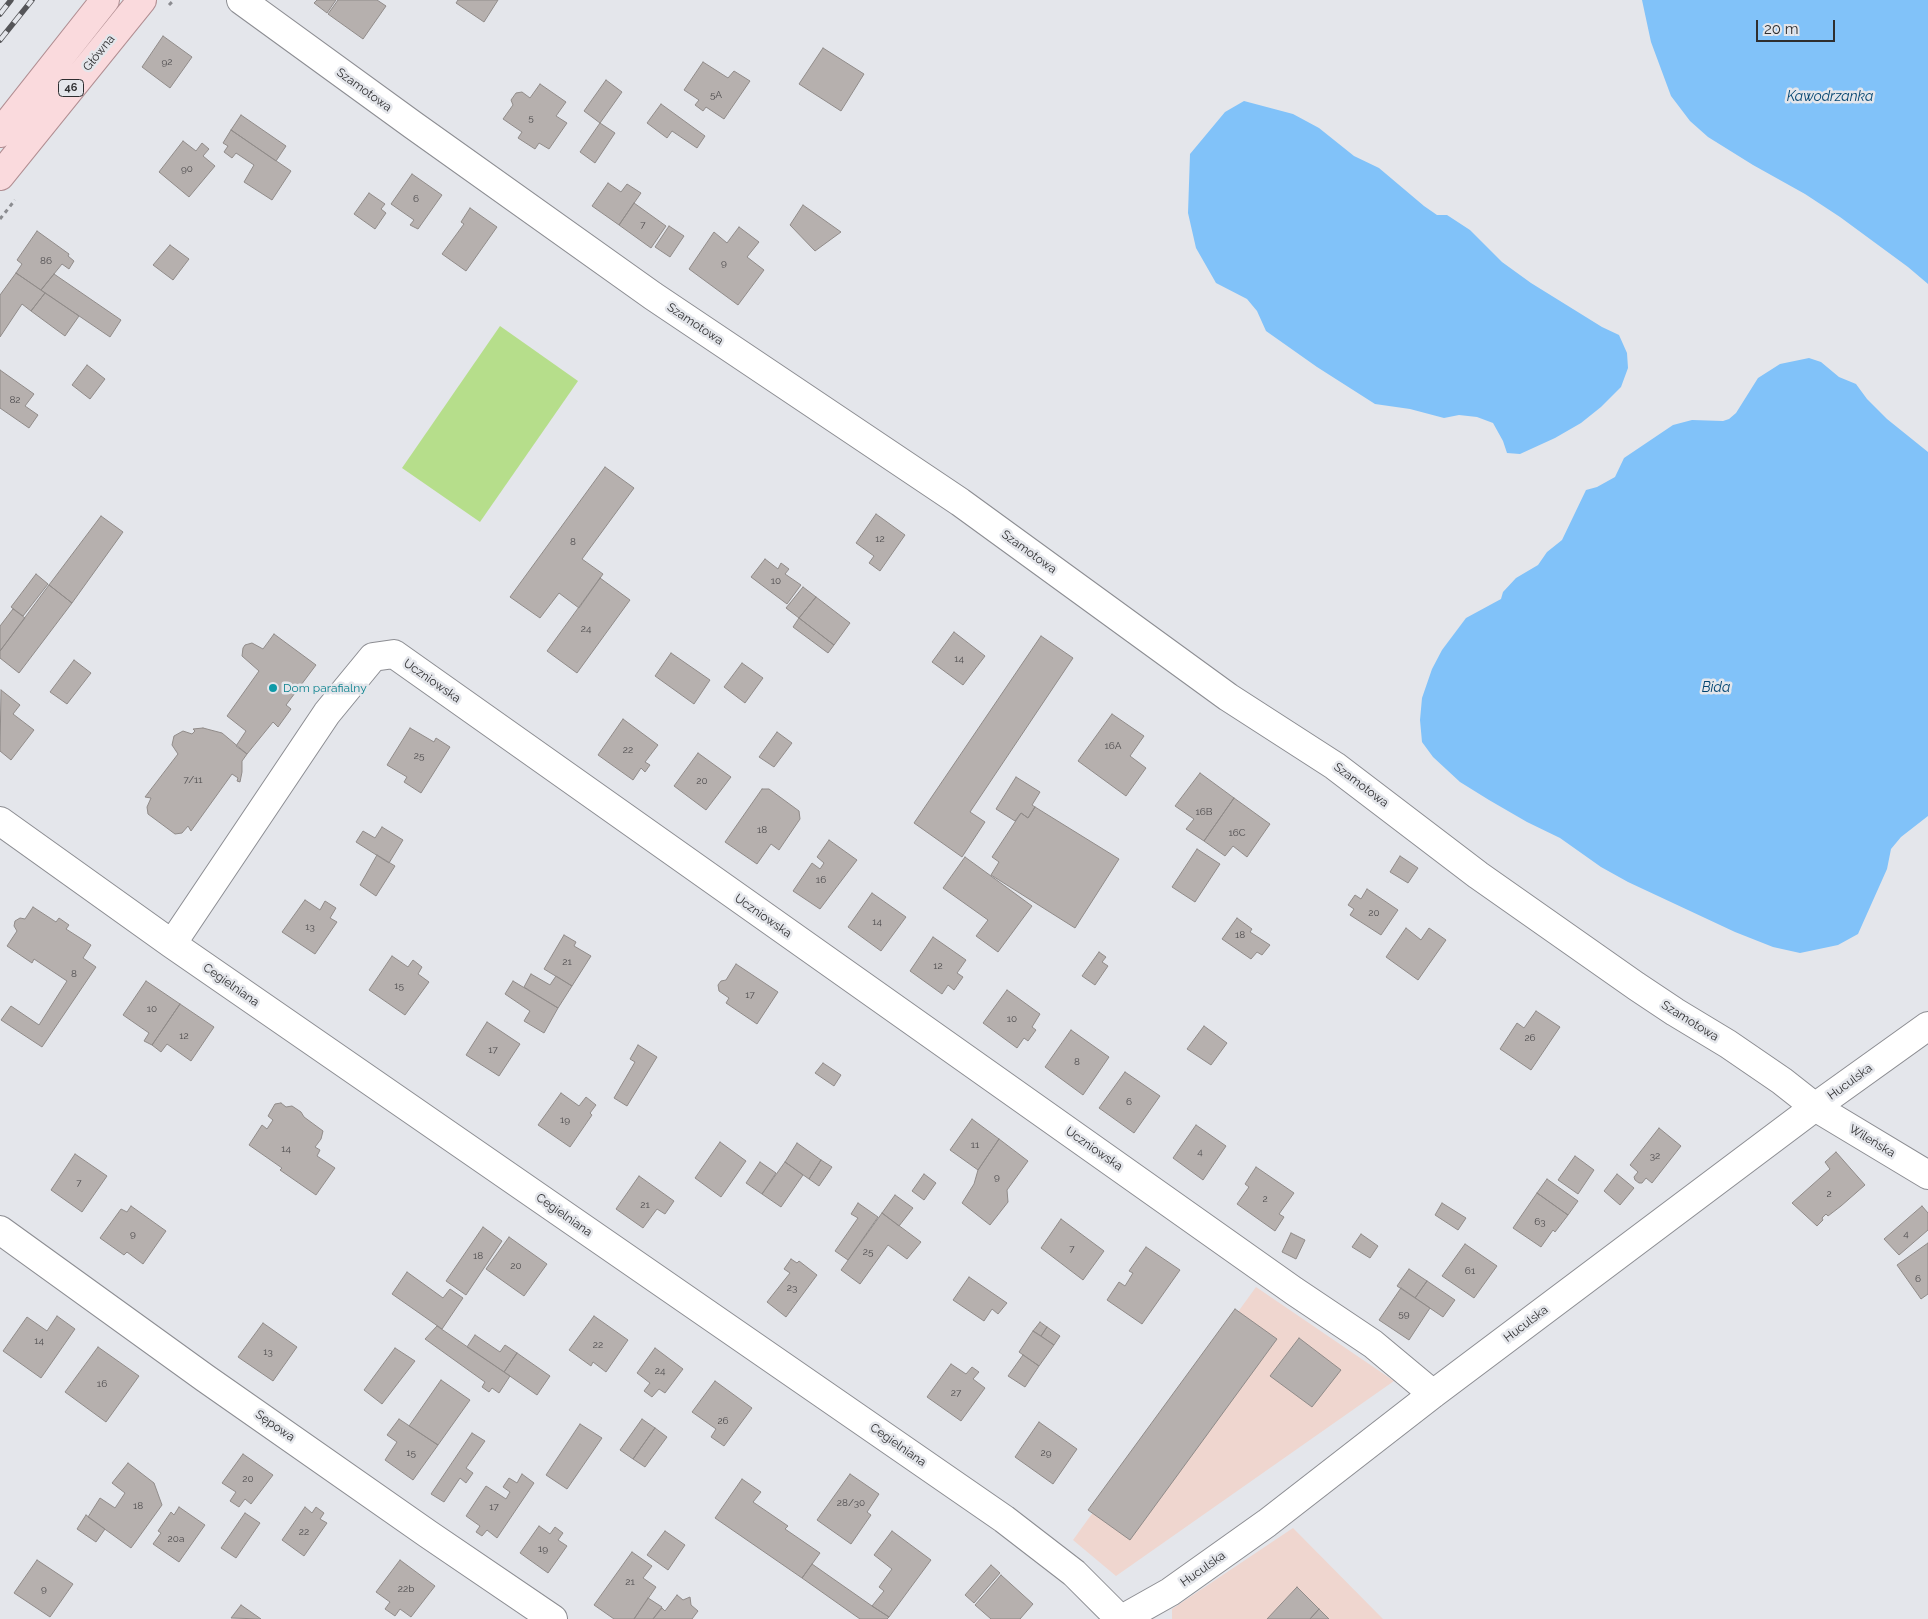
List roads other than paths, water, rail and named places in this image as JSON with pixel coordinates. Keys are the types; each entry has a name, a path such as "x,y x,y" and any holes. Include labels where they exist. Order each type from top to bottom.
{"main road":[{"name":"46","path":"0,133 105,0"},
{"name":"Główna","path":"0,176 142,0"}],"street":[{"name":"Szamotowa","path":"241,0 420,131 654,296 960,502 1228,697 1335,766 1478,875 1636,986 1728,1044 1782,1081 1815,1107"},
{"name":"Uczniowska","path":"172,944 327,713 373,657 394,654 1294,1291 1373,1344 1433,1394"},
{"name":"Cegielniana","path":"0,821 172,944 1004,1519 1074,1572 1121,1619"},
{"name":"Huculska","path":"1121,1619 1170,1592 1267,1523 1433,1394 1815,1107 1928,1026"},
{"name":"Wileńska","path":"1815,1107 1928,1175"},
{"name":"Sępowa","path":"0,1230 213,1383 553,1619"}],"water":[{"name":"Kawodrzanka","path":"1642,0 1928,0 1928,284 1840,217 1805,194 1708,137 1690,121 1671,96 1651,42"},
{"path":"1244,101 1293,114 1319,128 1354,156 1379,168 1437,215 1447,215 1470,230 1502,262 1531,283 1602,327 1619,335 1627,353 1628,368 1621,387 1581,423 1555,438 1520,454 1507,453 1493,423 1477,417 1459,415 1444,418 1410,409 1375,404 1317,367 1266,331 1257,311 1247,299 1216,283 1196,248 1188,213 1190,154 1225,112"},
{"name":"Bida","path":"1809,358 1821,362 1839,377 1856,384 1867,399 1887,419 1928,452 1928,816 1901,837 1891,849 1887,869 1858,934 1838,945 1800,953 1773,947 1735,932 1628,882 1601,867 1560,838 1489,800 1460,782 1433,757 1422,742 1420,720 1422,698 1432,669 1442,650 1466,618 1501,599 1503,592 1516,578 1538,565 1547,552 1562,540 1586,490 1597,487 1615,477 1624,458 1673,425 1692,420 1723,421 1729,419 1736,413 1758,378 1780,364"}],"railway":[{"path":"0,14 11,0"},
{"path":"0,40 32,0"}],"place":[{"name":"Dom parafialny","path":"273,688"}]}
